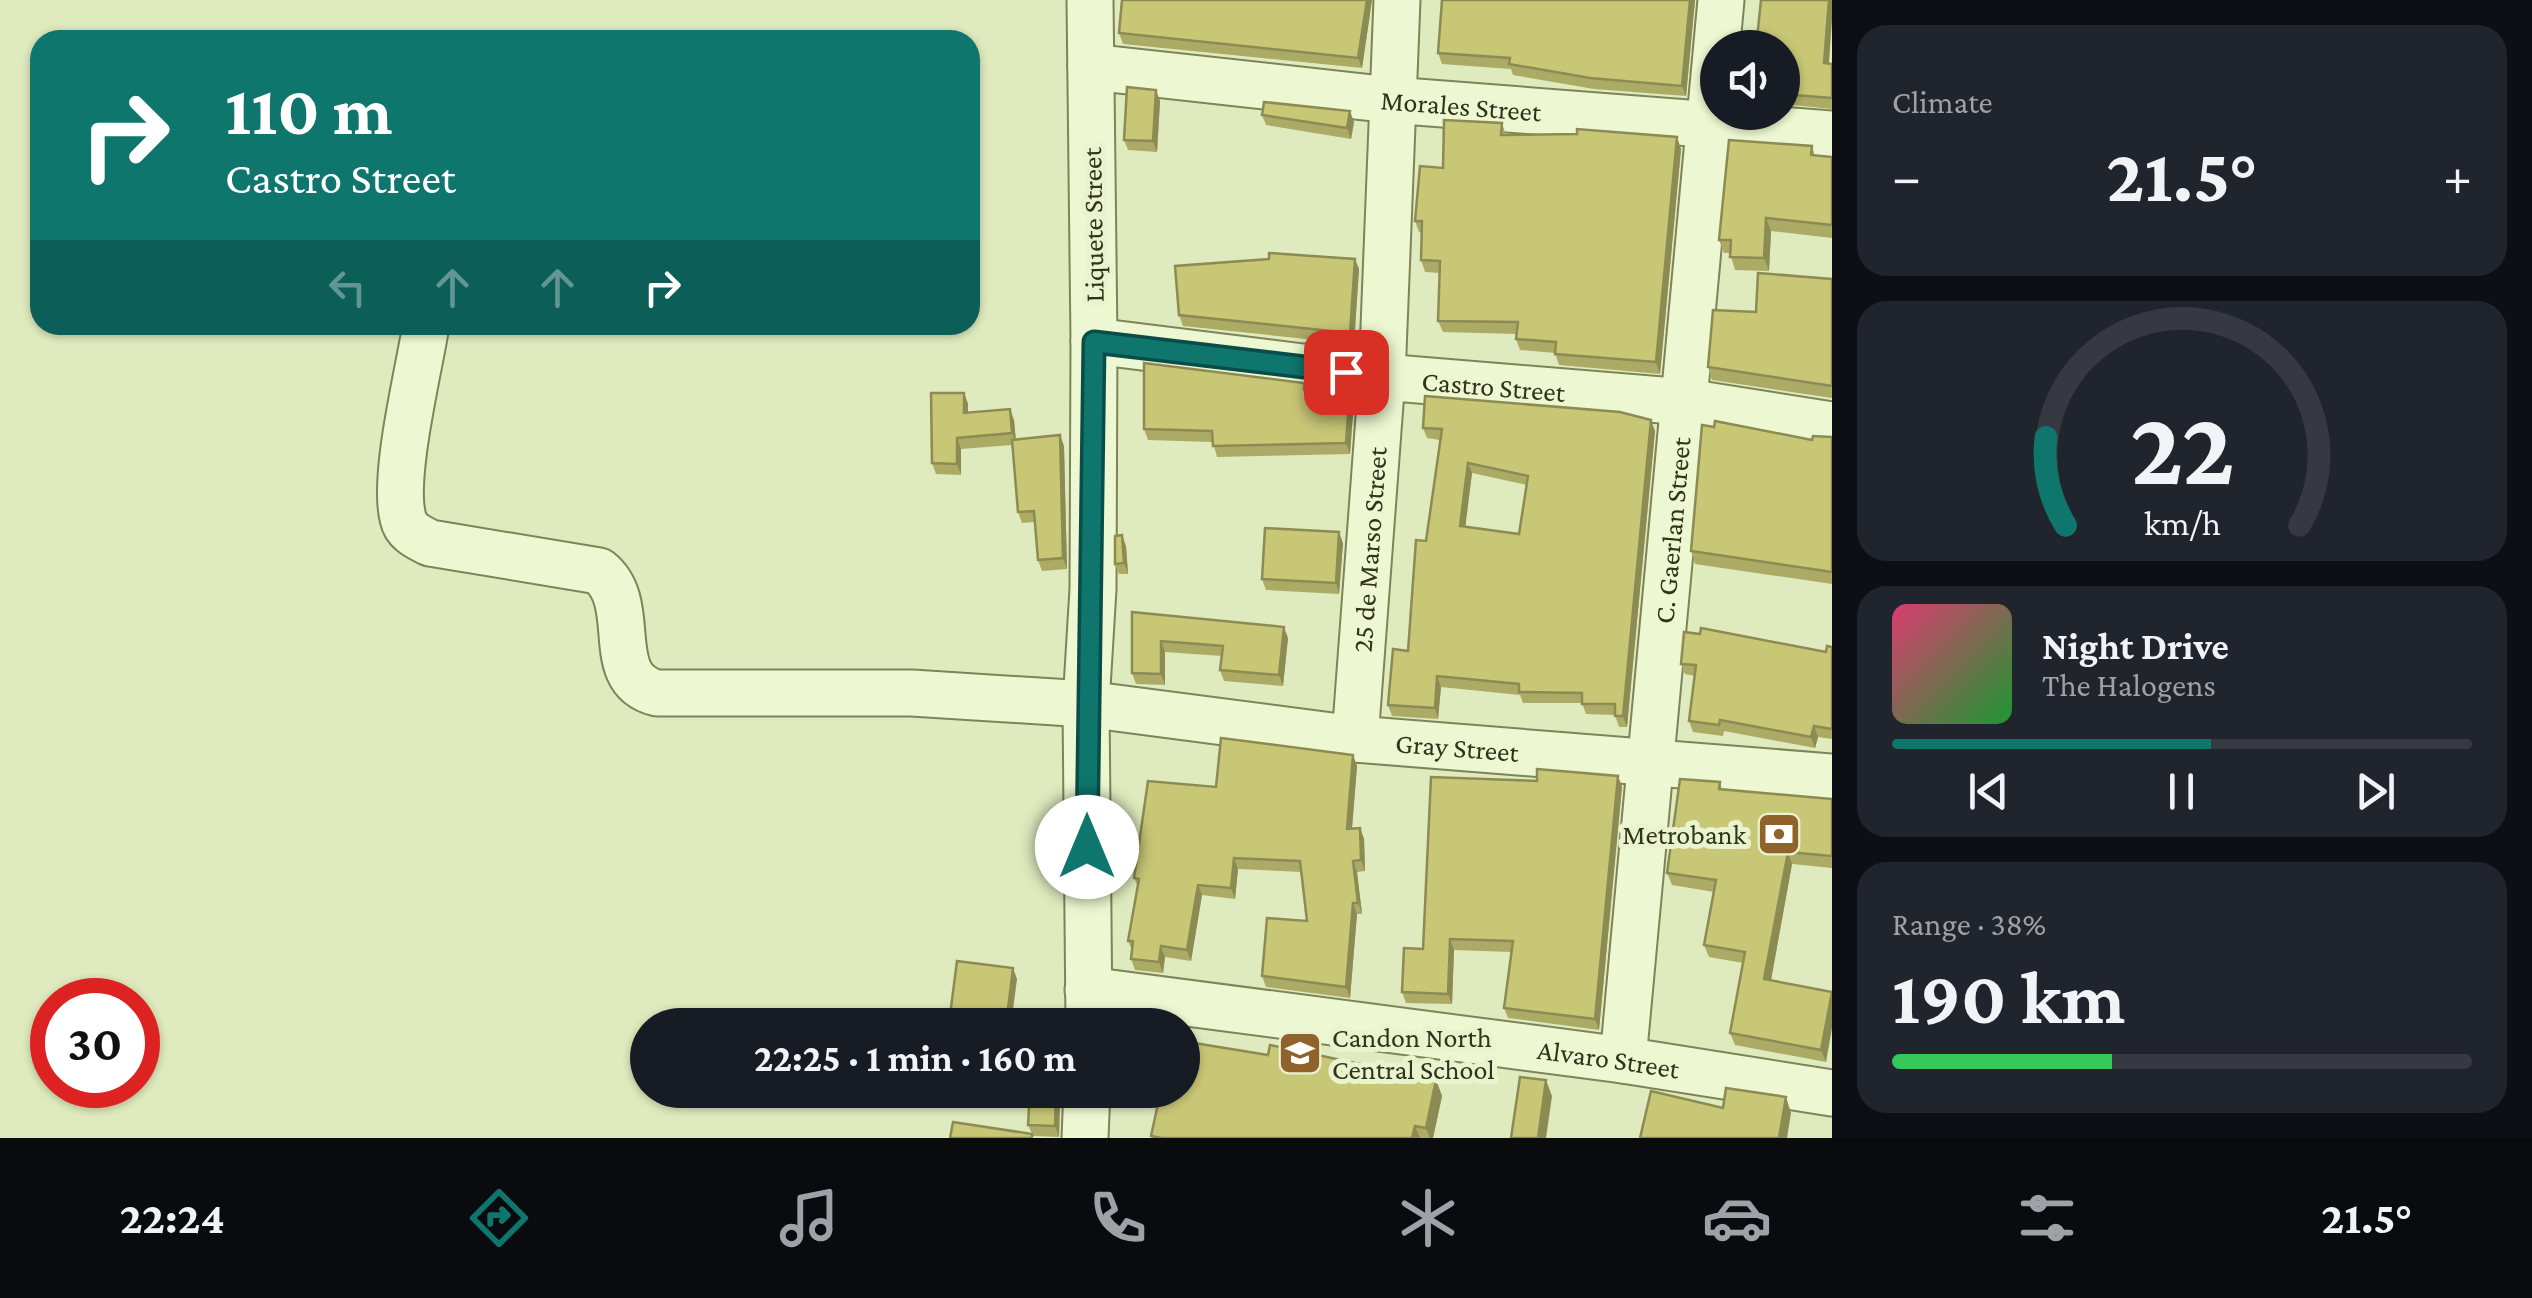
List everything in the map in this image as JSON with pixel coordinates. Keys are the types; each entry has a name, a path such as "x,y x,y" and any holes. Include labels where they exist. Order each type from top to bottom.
{"street":[{"name":"Liquete Street","path":"1088,1008 1086,704 1092,589 1094,342 1090,0"},
{"name":"25 de Marso Street","path":"1355,739 1382,376 1397,0"},
{"name":"C. Gaerlan Street","path":"1718,30 1721,0"},
{"name":"Morales Street","path":"1091,67 1391,100 1700,122"},
{"name":"C. Gaerlan Street","path":"1623,1060 1708,130"},
{"name":"Morales Street","path":"1787,130 1832,134"},
{"name":"Gray Street","path":"424,335 406,458 403,521 410,532 430,544 599,571 615,588 626,667 633,683 642,689 658,693 912,693 1086,704 1355,739 1832,776"},
{"name":"Castro Street","path":"1094,342 1382,376 1686,402 1832,424"},
{"name":"Alvaro Street","path":"1200,1019 1623,1060 1832,1093"},
{"path":"1085,1138 1086,1108"}],"building":[{"path":"1122,0 1367,0 1358,58 1119,33"},
{"path":"1442,0 1690,0 1682,86 1590,78 1509,64 1510,58 1438,53"},
{"path":"1761,0 1829,0 1824,63 1832,64 1832,98 1800,95 1800,30 1758,30"},
{"path":"1127,87 1156,90 1153,141 1124,140"},
{"path":"1264,102 1350,111 1347,128 1262,115"},
{"path":"1444,120 1502,123 1501,135 1577,134 1577,129 1677,137 1656,362 1555,354 1556,342 1516,339 1518,322 1438,321 1440,261 1421,260 1422,221 1415,221 1420,166 1443,168"},
{"path":"1729,140 1812,146 1811,155 1832,157 1832,225 1766,218 1764,258 1730,257 1731,240 1719,240"},
{"path":"1269,253 1355,259 1350,333 1179,315 1175,266 1269,259"},
{"path":"1758,273 1832,279 1832,386 1708,367 1713,310 1756,312"},
{"path":"1144,363 1304,383 1304,390 1350,389 1346,443 1213,446 1212,431 1144,429"},
{"path":"931,393 964,393 964,413 1010,409 1012,433 957,438 957,464 932,463"},
{"path":"1425,396 1620,412 1651,420 1623,716 1615,716 1615,704 1582,704 1582,693 1519,692 1519,684 1437,676 1435,708 1388,705 1393,649 1408,651 1416,540 1426,541 1442,429 1423,428","holes":["1468,463 1528,476 1519,534 1460,526"]},
{"path":"1715,421 1812,440 1813,436 1832,437 1832,572 1691,551 1702,425 1714,427"},
{"path":"1060,435 1063,558 1038,560 1034,511 1018,512 1012,440"},
{"path":"1265,528 1339,532 1336,583 1262,579"},
{"path":"1122,535 1124,563 1115,564 1115,536"},
{"path":"1132,612 1284,627 1279,675 1220,670 1223,646 1161,641 1161,674 1132,673"},
{"path":"1701,628 1826,652 1827,646 1832,647 1832,729 1814,726 1811,737 1720,720 1719,725 1689,721 1696,665 1681,664 1684,632 1700,634"},
{"path":"1221,738 1353,755 1347,829 1360,828 1361,860 1353,861 1358,903 1353,903 1346,987 1262,976 1267,918 1307,921 1300,861 1234,858 1231,888 1198,885 1187,950 1161,946 1159,962 1131,959 1133,941 1128,941 1139,879 1134,878 1148,781 1216,787"},
{"path":"1537,769 1618,776 1595,1019 1504,1008 1513,941 1450,939 1448,994 1402,992 1404,948 1423,949 1431,777 1537,781"},
{"path":"1680,779 1720,782 1719,789 1832,799 1832,856 1788,852 1764,979 1832,992 1821,1050 1730,1033 1745,952 1704,945 1716,880 1667,873"},
{"path":"957,961 1013,968 1008,1008 951,1008"},
{"path":"1200,1044 1268,1055 1270,1045 1436,1080 1426,1128 1415,1126 1412,1138 1151,1136 1157,1108 1200,1108"},
{"path":"1520,1077 1546,1080 1538,1138 1511,1138"},
{"path":"1726,1088 1786,1097 1779,1138 1640,1138 1651,1091 1723,1108"},
{"path":"1029,1108 1056,1108 1055,1126 1028,1125"},
{"path":"953,1122 1032,1134 1032,1138 950,1138"}],"place":[{"name":"Metrobank","path":"1779,834"},
{"name":"Candon North Central School","path":"1300,1053"}],"route":[{"path":"1087,847 1094,342 1346,372"}]}
